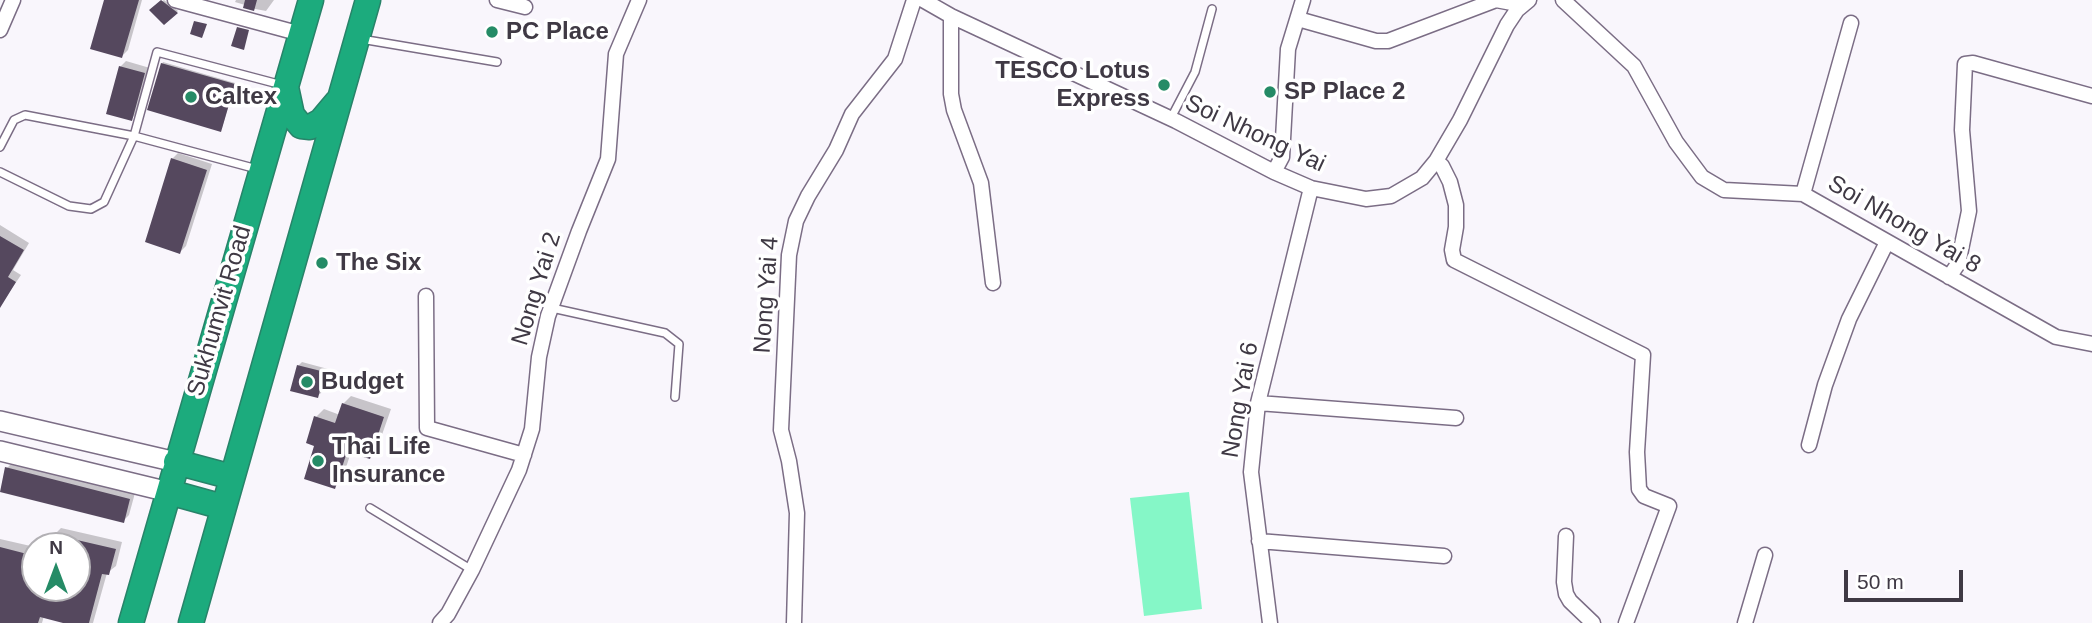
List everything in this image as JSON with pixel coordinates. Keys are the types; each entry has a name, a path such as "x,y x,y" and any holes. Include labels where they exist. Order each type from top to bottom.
{"highway":[{"name":"Sukhumvit Road","path":"131,623 311,0"},
{"path":"191,623 368,0"},
{"path":"286,86 292,115 301,126 310,127 321,121 340,99"},
{"path":"176,462 232,477"},
{"path":"169,492 223,507"}],"main road":[{"path":"0,421 176,462"},
{"path":"0,453 169,492"}],"street":[{"path":"0,30 13,0"},
{"path":"175,0 301,34"},
{"path":"497,0 525,7"},
{"name":"Nong Yai 2","path":"440,623 448,614 472,570 524,455 532,429 539,357 551,308 608,159 616,54 639,0"},
{"name":"Nong Yai 4","path":"794,623 797,513 781,430 789,255 796,221 808,196 836,150 852,114 895,59 914,0"},
{"name":"Soi Nhong Yai","path":"923,0 950,16 1171,119 1274,172 1311,188 1366,199 1391,196 1422,178 1436,161 1460,120 1507,25 1526,2"},
{"path":"1274,172 1282,157 1288,49 1303,0"},
{"path":"1298,19 1376,41 1388,41 1496,0 1526,2"},
{"name":"Soi Nhong Yai 8","path":"1563,0 1634,66 1676,142 1702,177 1724,190 1803,194 2056,337 2092,345"},
{"path":"950,16 951,94 954,110 981,183 993,283"},
{"path":"1803,194 1851,23"},
{"path":"1949,277 1958,264 1969,211 1962,130 1965,64 1973,63 2092,96"},
{"path":"1436,161 1442,166 1450,182 1456,205 1452,250 1454,260 1643,355 1637,452 1639,489 1644,496 1670,506 1626,623"},
{"name":"Nong Yai 6","path":"1270,623 1251,472 1258,403 1311,188"},
{"path":"1809,445 1825,385 1849,319 1887,242"},
{"path":"426,296 427,428 524,455"},
{"path":"1258,403 1456,418"},
{"path":"1566,536 1566,594 1592,623"},
{"path":"1259,541 1444,556"},
{"path":"1745,623 1765,555"}],"lane":[{"path":"1171,119 1195,72 1212,9"},
{"path":"357,38 497,62"},
{"path":"0,172 69,206 91,209 104,202 134,136 158,52 286,86"},
{"path":"0,147 14,120 25,115 134,136 261,170"},
{"path":"551,308 665,333 679,344 675,397"},
{"path":"370,508 472,570"}],"shaded area":[{"path":"1189,492 1202,609 1144,616 1130,498"}],"building":[{"path":"104,0 139,0 122,58 90,49"},
{"path":"161,0 178,13 164,25 149,10"},
{"path":"245,0 257,0 254,11 243,8"},
{"path":"194,21 207,24 202,38 190,34"},
{"path":"237,27 249,30 244,50 231,46"},
{"name":"Caltex","path":"161,63 235,84 221,132 147,110"},
{"path":"119,66 145,73 132,121 106,114"},
{"path":"171,158 207,170 180,254 145,242"},
{"path":"0,236 24,250 8,277 16,282 0,308"},
{"name":"Budget","path":"297,365 325,372 318,398 290,391"},
{"path":"342,403 384,417 370,459 347,452 335,489 304,479 314,446 306,443 314,416 335,423"},
{"path":"5,467 130,499 124,523 0,492"},
{"path":"91,543 116,549 109,575 102,574 89,623 63,623 40,617 38,623 0,623 0,547 21,552 21,602 91,602"}],"place":[{"name":"PC Place","path":"492,32"},
{"name":"TESCO Lotus Express","path":"1164,85"},
{"name":"SP Place 2","path":"1270,92"},
{"name":"Caltex","path":"191,97"},
{"name":"The Six","path":"322,263"},
{"name":"Budget","path":"307,382"},
{"name":"Thai Life Insurance","path":"318,461"}]}
